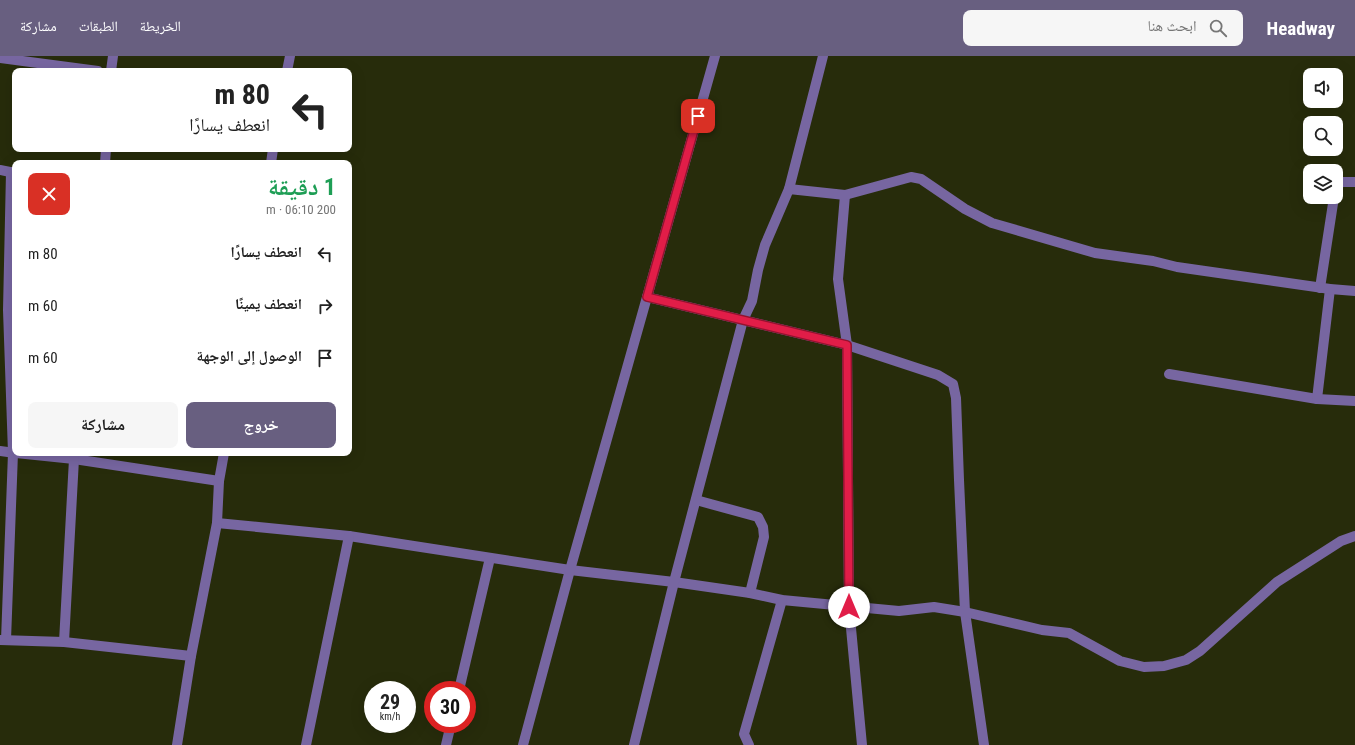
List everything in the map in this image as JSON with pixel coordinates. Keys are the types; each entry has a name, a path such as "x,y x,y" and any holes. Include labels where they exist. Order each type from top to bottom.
{"street":[{"path":"111,68 113,56"},
{"path":"288,68 290,56"},
{"path":"523,745 570,570 715,56"},
{"path":"634,745 674,582 743,320 752,300 765,245 789,189 823,56"},
{"path":"0,58 75,68"},
{"path":"0,170 12,173"},
{"path":"789,189 845,195 912,177 921,180 965,209 992,223 1088,252 1153,261 1177,267 1355,291"},
{"path":"1343,182 1355,182"},
{"path":"845,195 838,278 847,345 849,607 862,745"},
{"path":"1317,399 1325,288 1333,204"},
{"path":"647,297 847,345 938,376 953,384 956,398 965,612 984,745"},
{"path":"1170,374 1317,399 1355,401"},
{"path":"0,451 12,453"},
{"path":"15,456 3,640 64,642 192,656"},
{"path":"44,456 74,459 219,481"},
{"path":"177,745 192,656 218,523 219,481 223,456"},
{"path":"64,642 74,459"},
{"path":"696,500 758,517 763,527 764,538 750,593"},
{"path":"218,523 349,536 570,570 674,582 750,593 782,600 899,611 934,607 965,612 1042,630 1069,633 1120,661 1144,667 1164,666 1186,660 1200,651 1277,582 1341,542 1355,536"},
{"path":"306,745 349,536"},
{"path":"461,681 490,558"},
{"path":"749,745 744,734 782,600"},
{"path":"446,745 449,733"}],"route":[{"path":"698,116 647,297 847,345 849,607"}]}
